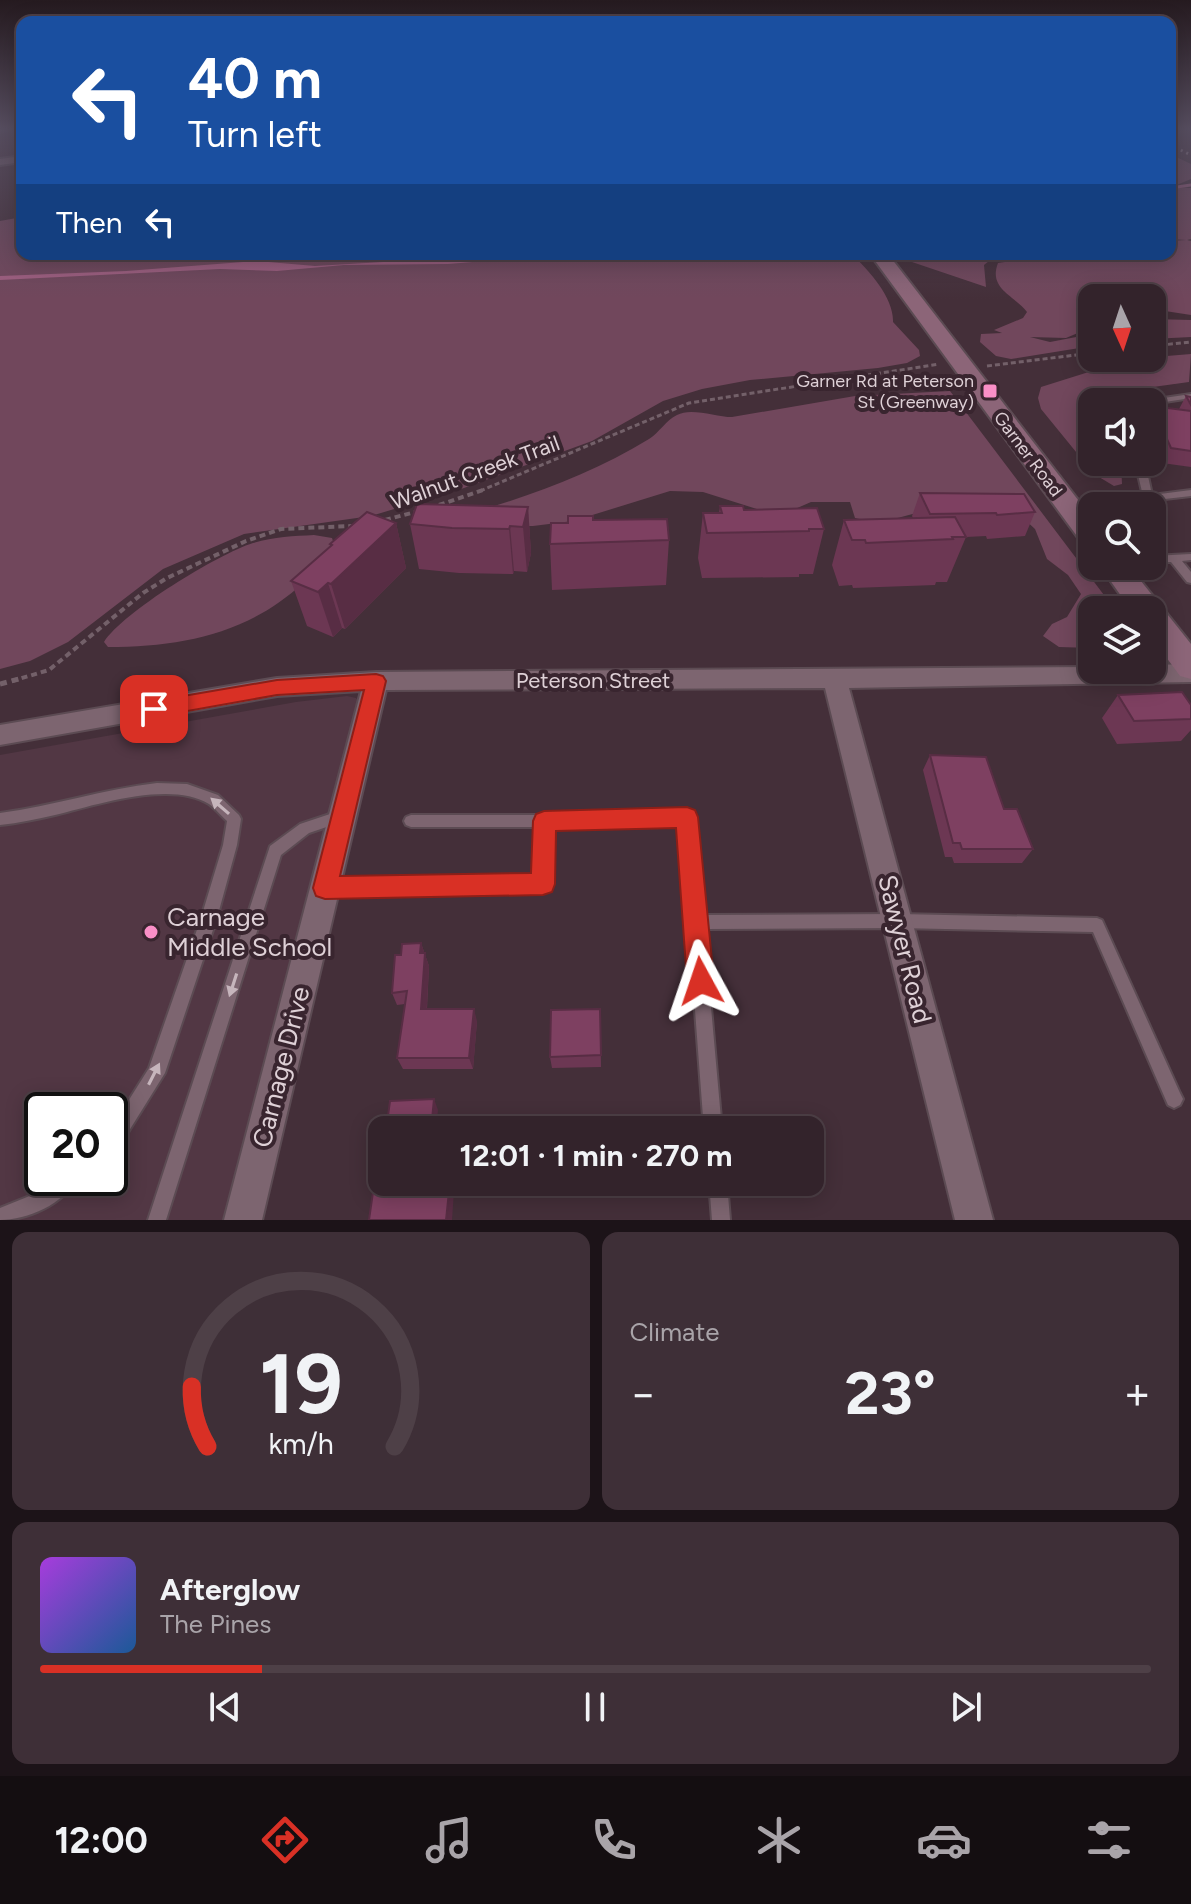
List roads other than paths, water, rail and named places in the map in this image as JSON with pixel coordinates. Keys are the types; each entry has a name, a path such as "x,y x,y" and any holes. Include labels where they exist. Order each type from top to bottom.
{"main road":[{"name":"Garner Road","path":"884,260 1078,519"},
{"path":"1166,635 1191,670"}],"street":[{"name":"Peterson Street","path":"0,735 277,687 376,681 1022,678 1191,670"},
{"name":"Sawyer Road","path":"834,678 974,1220"},
{"name":"Carnage Drive","path":"243,1220 376,681"}],"lane":[{"path":"1166,400 1191,396"},
{"path":"1166,496 1191,493"},
{"path":"1069,507 1078,506"},
{"path":"1166,558 1191,557"},
{"path":"1174,558 1191,579"},
{"path":"0,819 155,788 185,788 216,800 234,819 230,845 209,918 156,1073 128,1117"},
{"path":"157,1220 275,851 305,828 343,816"},
{"path":"411,821 687,817 712,1116"},
{"path":"325,888 543,884 544,821"},
{"path":"696,922 898,921 1097,925 1174,1099"},
{"path":"0,1217 47,1196"},
{"path":"719,1196 721,1220"}],"waterway":[{"path":"1176,187 1191,185"}],"place":[{"name":"Garner Rd at Peterson St (Greenway)","path":"990,391"},
{"name":"Carnage Middle School","path":"151,932"}]}
